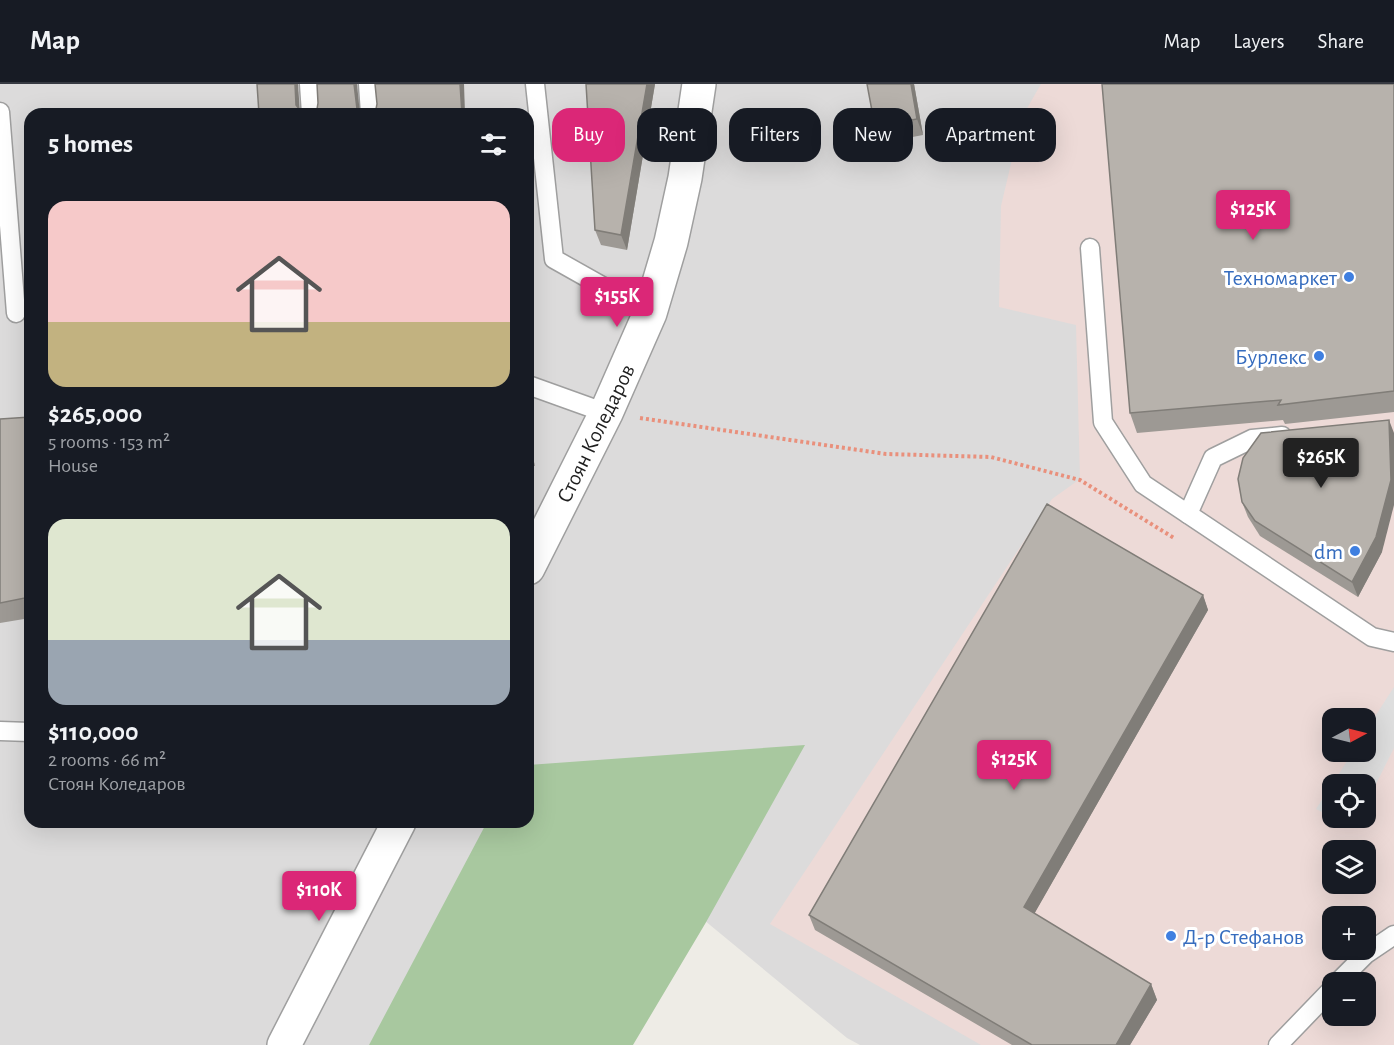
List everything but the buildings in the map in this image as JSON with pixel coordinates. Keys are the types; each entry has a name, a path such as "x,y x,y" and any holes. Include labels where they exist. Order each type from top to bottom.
{"street":[{"name":"Стоян Коледаров","path":"534,556 606,413 650,313 671,242 699,84"},
{"path":"284,1045 396,828"}],"lane":[{"path":"309,84 311,108"},
{"path":"368,84 370,108"},
{"path":"535,84 554,259 650,313"},
{"path":"0,112 16,313"},
{"path":"1090,248 1102,422 1143,484 1372,637 1394,642"},
{"path":"534,386 606,413"},
{"path":"1188,514 1213,458 1252,439 1300,434"},
{"path":"0,730 24,732"},
{"path":"1348,972 1366,954 1394,935"},
{"path":"1278,1045 1322,999"}],"path":[{"path":"606,413 886,454 991,457 1080,480"}],"shaded area":[{"path":"0,84 1394,84 1394,1045 860,1045 847,1038 534,780 534,108 24,108 24,828 485,828 375,1045 0,1045"},
{"path":"1041,84 1394,84 1394,1045 981,1045 770,924 1052,499 1080,479 1076,325 999,307 1001,206 1011,162 1056,162 1056,108 1027,108"},
{"path":"1394,687 1394,748 1376,784 1376,774 1339,774 1346,762 1376,762 1376,715"},
{"path":"1322,800 1322,812 1316,809"}],"green space":[{"path":"805,745 705,924 633,1045 369,1045 484,828 534,828 534,765"}],"place":[{"name":"Техномаркет","path":"1349,277"},
{"name":"Бурлекс","path":"1319,356"},
{"name":"dm","path":"1355,551"},
{"name":"Д-р Стефанов","path":"1171,936"}]}
